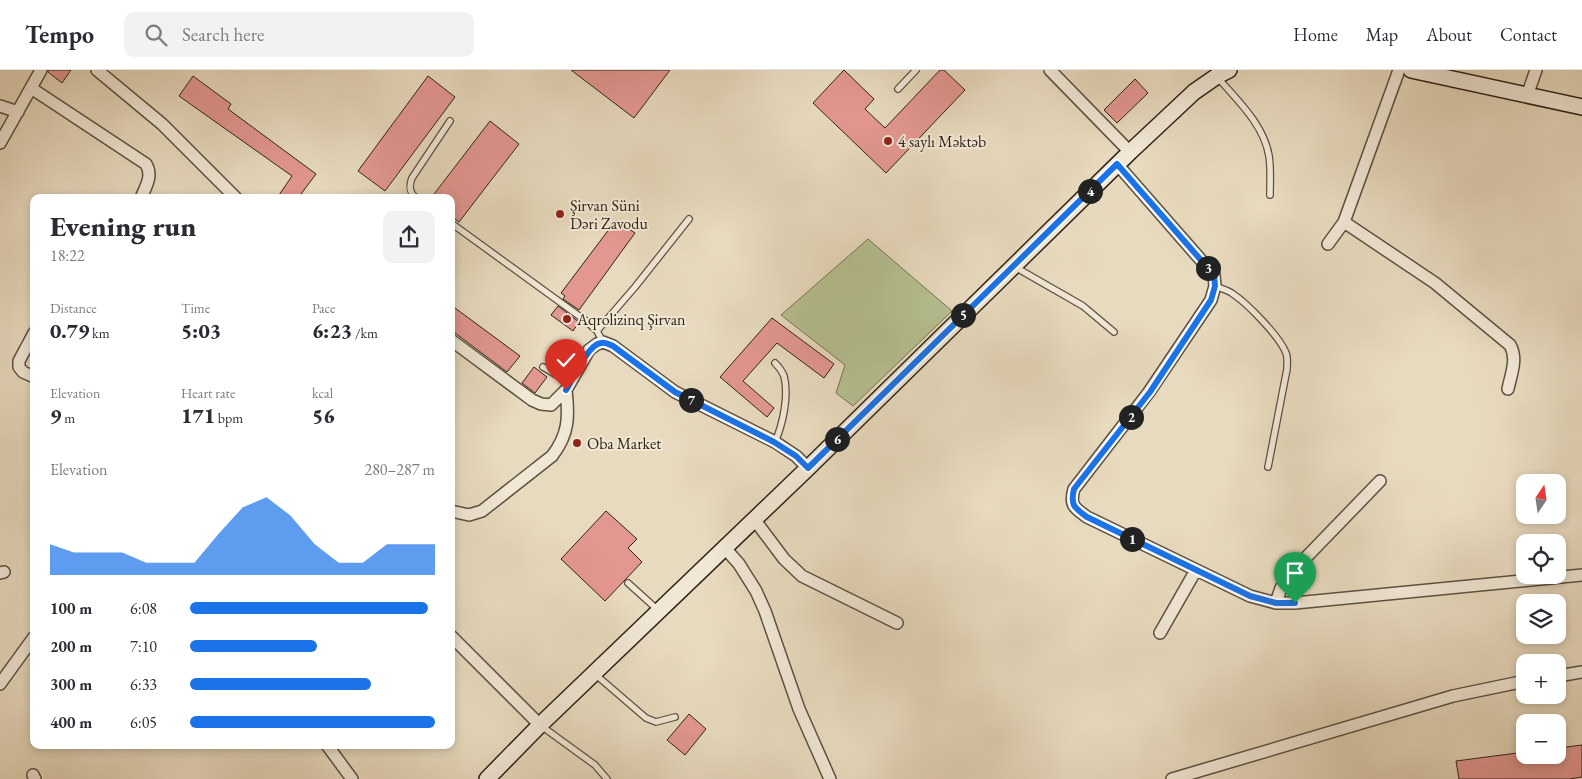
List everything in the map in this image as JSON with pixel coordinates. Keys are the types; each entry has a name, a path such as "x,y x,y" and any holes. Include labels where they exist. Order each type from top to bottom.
{"main road":[{"path":"1412,70 1582,107"},
{"path":"487,779 540,725 808,468 1117,164 1194,92 1223,73"}],"street":[{"path":"0,143 41,70"},
{"path":"97,70 167,129 232,194"},
{"path":"1050,70 1130,152"},
{"path":"1328,244 1344,222 1399,70"},
{"path":"1528,96 1536,70"},
{"path":"31,88 146,164 150,170 150,178 143,194"},
{"path":"0,106 18,112"},
{"path":"1117,164 1214,275 1215,286 1211,300 1150,392 1074,489 1072,499 1074,507 1087,517 1250,596 1276,603 1295,603 1582,575"},
{"path":"1344,222 1435,283 1510,345 1514,352 1514,362 1508,389"},
{"path":"30,340 19,361 19,367 23,372 30,375"},
{"path":"455,343 532,400 541,404 551,404 568,386 589,350 603,342 613,346 675,392 774,442 796,456 808,468"},
{"path":"455,514 469,516 482,511 552,456 560,446 566,430 568,386"},
{"path":"1276,603 1281,588 1290,574 1380,481"},
{"path":"754,519 784,560 802,576 897,623"},
{"path":"724,547 739,564 756,591 799,708 830,779"},
{"path":"1160,633 1196,570"},
{"path":"455,640 540,725"},
{"path":"0,684 30,643"},
{"path":"1566,675 1582,672"},
{"path":"1172,779 1453,696 1516,683"},
{"path":"329,749 346,776"}],"lane":[{"path":"898,88 916,70"},
{"path":"1223,73 1264,138 1269,156 1270,195"},
{"path":"412,194 409,186 412,178 450,121"},
{"path":"597,331 690,219"},
{"path":"455,226 586,321 597,331 603,342"},
{"path":"1013,266 1083,306 1114,332"},
{"path":"1215,286 1227,290 1235,296 1270,330 1287,355 1287,369 1268,467"},
{"path":"774,442 783,418 786,389 784,374 775,362"},
{"path":"543,367 568,386"},
{"path":"628,583 658,611"},
{"path":"594,673 646,718 656,722 675,717"},
{"path":"540,725 595,765 607,779"}],"green space":[{"path":"868,239 952,311 853,406 836,393 845,365 781,315"}],"building":[{"path":"48,70 71,70 62,83"},
{"path":"571,70 670,70 634,118"},
{"path":"844,70 874,99 865,109 885,128 940,70 944,70 965,90 886,173 813,103"},
{"path":"193,76 231,104 228,109 316,174 301,194 280,194 292,176 179,96"},
{"path":"428,76 455,97 385,191 358,171"},
{"path":"1135,79 1148,93 1117,123 1104,110"},
{"path":"490,121 519,144 459,222 455,219 455,194 434,194"},
{"path":"616,220 635,233 579,310 563,299 565,296 561,293"},
{"path":"558,306 579,322 573,331 551,315"},
{"path":"455,308 520,356 507,372 455,333"},
{"path":"772,318 834,364 824,378 777,343 743,381 774,408 767,417 720,377"},
{"path":"534,367 547,377 535,393 522,383"},
{"path":"606,511 637,539 628,548 642,562 605,601 561,559"},
{"path":"689,714 706,729 685,755 667,740"},
{"path":"1582,745 1582,777 1569,779 1459,779 1456,761 1516,753 1516,764 1566,764 1566,747"}],"place":[{"name":"4 saylı Məktəb","path":"888,141"},
{"name":"Şirvan Süni Dəri Zavodu","path":"560,214"},
{"name":"Aqrolizinq Şirvan","path":"567,319"},
{"name":"Oba Market","path":"577,443"}],"route":[{"path":"566,390 589,350 603,342 613,346 675,392 774,442 796,456 808,468 1117,164 1214,275 1215,286 1211,300 1150,392 1074,489 1072,499 1074,507 1087,517 1250,596 1276,603 1295,603"}]}
